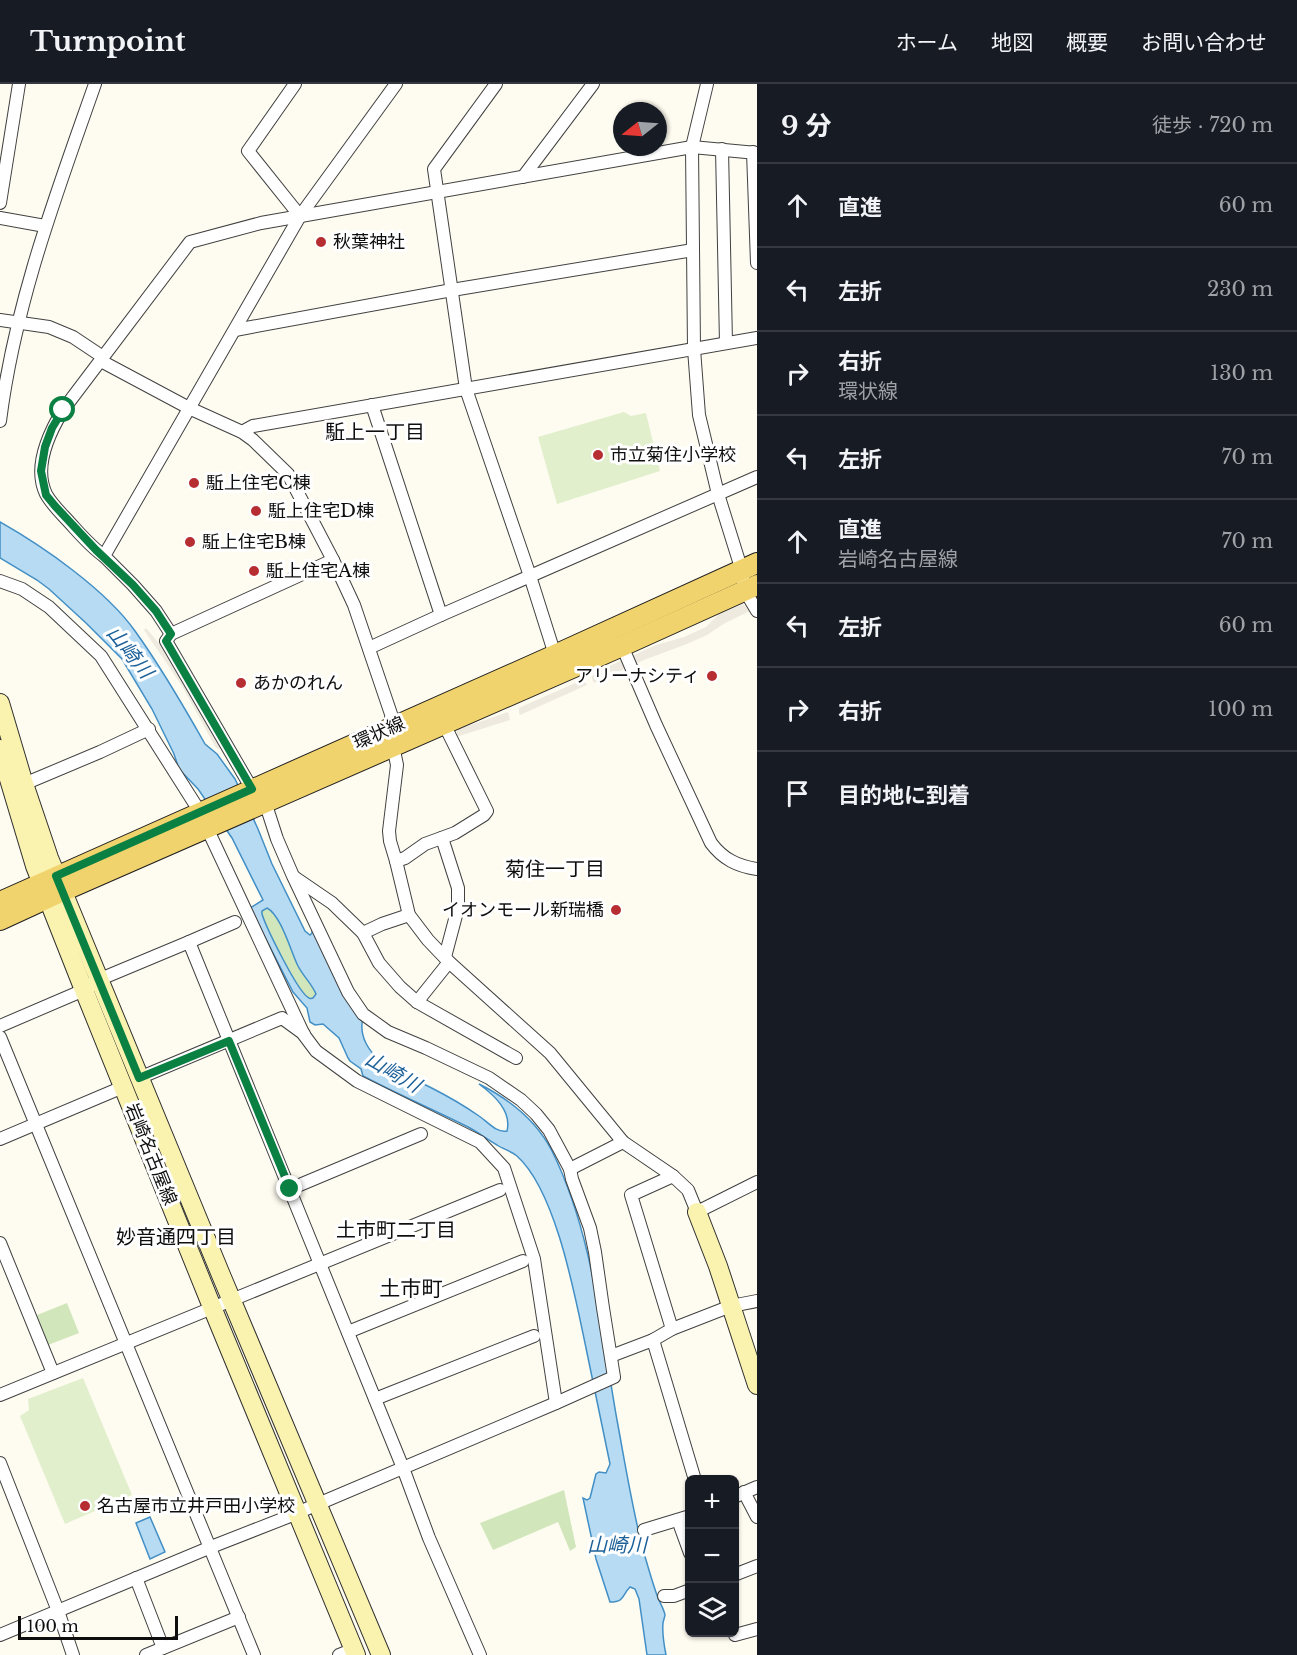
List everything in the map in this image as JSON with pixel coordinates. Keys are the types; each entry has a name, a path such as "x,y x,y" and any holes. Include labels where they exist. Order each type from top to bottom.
{"main road":[{"name":"環状線","path":"0,902 52,887 257,799 393,737 555,655 749,567"},
{"name":"環状線","path":"393,737 444,724 751,588"},
{"path":"0,703 12,789"},
{"path":"0,749 36,866 52,887"},
{"name":"環状線","path":"0,920 52,887"},
{"name":"岩崎名古屋線","path":"52,887 131,1083 212,1307 297,1512 350,1653"},
{"name":"岩崎名古屋線","path":"131,1083 231,1300 381,1655"},
{"path":"697,1212 732,1306 757,1385"}],"street":[{"path":"0,203 19,84"},
{"path":"0,421 17,322 45,226 95,84"},
{"path":"295,84 248,151 300,216"},
{"path":"104,556 300,216 396,84"},
{"path":"496,84 434,169 466,389 555,655"},
{"path":"523,177 593,84"},
{"path":"707,84 692,147 694,349 699,414 718,494 749,567 757,611"},
{"path":"171,634 156,611 133,585 77,531 46,495 41,471 45,447 52,428 63,410 190,242 261,223 692,147 755,152 757,263"},
{"path":"722,149 726,343"},
{"path":"0,218 45,226"},
{"path":"235,330 452,290 693,250"},
{"path":"0,320 49,327 74,337 102,359 189,408 242,432 288,474 354,605 390,714 397,765 389,831 409,915 447,960 550,1053 623,1142 673,1176 688,1190 697,1212 757,1182"},
{"path":"242,432 253,426 757,338"},
{"path":"372,405 441,615"},
{"path":"369,648 757,477"},
{"path":"0,1635 403,1468 614,1377 590,1228 570,1169 549,1130 520,1100 489,1078 388,1032 363,1014 348,992 257,799 166,641 171,634 333,560"},
{"path":"0,581 22,589 49,608 101,656 206,819 304,1035 316,1051 357,1081 480,1142 504,1168 534,1258 559,1402"},
{"path":"622,646 711,843 719,854 731,862 757,869"},
{"path":"396,861 405,858 425,844 476,821 487,811 444,724"},
{"path":"12,789 148,729"},
{"path":"417,1002 447,960 458,908 458,888 442,838"},
{"path":"292,876 332,903 363,933 379,963 417,1002 516,1058"},
{"path":"363,933 409,915"},
{"path":"0,1026 235,922"},
{"path":"189,942 403,1468 429,1538 480,1655"},
{"path":"0,1139 282,1018 304,1035"},
{"path":"0,1037 254,1655"},
{"path":"290,1189 421,1134"},
{"path":"570,1169 623,1142"},
{"path":"672,1329 631,1195 673,1176"},
{"path":"0,1395 500,1190"},
{"path":"0,1243 52,1373"},
{"path":"348,1332 523,1261"},
{"path":"611,1356 732,1306 757,1301"},
{"path":"375,1399 534,1336"},
{"path":"653,1340 694,1475"},
{"path":"0,1463 73,1655"},
{"path":"757,1487 739,1494 757,1517"},
{"path":"644,1530 684,1518"},
{"path":"739,1573 757,1566"},
{"path":"136,1578 163,1648"},
{"path":"664,1596 674,1596 685,1592"},
{"path":"146,1655 239,1617"},
{"path":"739,1634 757,1629"}],"green space":[{"path":"624,412 631,416 646,413 660,471 557,504 538,437"},
{"path":"267,908 277,918 299,966 314,990 316,994 313,998 309,998 298,985 269,932 262,914 262,911"},
{"path":"67,1303 79,1333 48,1345 37,1315"},
{"path":"83,1378 132,1495 65,1524 20,1416 29,1410 28,1399"},
{"path":"564,1490 576,1547 570,1551 558,1522 493,1550 480,1523"}],"shaded area":[{"path":"743,604 750,611 707,635 594,683 592,676 596,672 656,645 684,637 706,627 719,614"},
{"path":"146,628 163,646 242,779 238,779 220,749 216,748 182,686 144,630"},
{"path":"582,680 587,685 520,715 519,708"},
{"path":"508,712 510,720 456,737 459,729"}],"water":[{"name":"山崎川","path":"0,522 73,570 108,600 135,631 172,686 205,744 217,754 235,779 272,864 305,931 310,935 312,927 363,1018 364,1038 378,1060 383,1065 456,1101 496,1129 507,1131 507,1117 504,1110 496,1098 479,1084 501,1096 521,1111 546,1140 566,1183 577,1215 594,1283 635,1518 652,1580 665,1615 663,1631 666,1655 647,1655 639,1599 635,1589 630,1587 621,1599 610,1602 596,1559 583,1498 587,1500 590,1498 596,1474 606,1473 610,1464 570,1274 553,1218 531,1172 515,1154 474,1130 363,1076 361,1069 348,1058 339,1038 323,1024 315,1025 310,1022 307,1008 293,992 250,908 263,900 232,838 198,789 179,769 152,709 122,659 49,589 0,558","holes":["267,908 281,926 298,966 316,994 313,998 309,998 298,985 269,932 262,911"]},
{"path":"150,1517 165,1552 150,1559 136,1523"}],"place":[{"name":"秋葉神社","path":"321,242"},
{"name":"市立菊住小学校","path":"598,455"},
{"name":"駈上住宅C棟","path":"194,483"},
{"name":"駈上住宅D棟","path":"256,511"},
{"name":"駈上住宅B棟","path":"190,542"},
{"name":"駈上住宅A棟","path":"254,571"},
{"name":"アリーナシティ","path":"712,676"},
{"name":"あかのれん","path":"241,683"},
{"name":"イオンモール新瑞橋","path":"616,910"},
{"name":"名古屋市立井戸田小学校","path":"85,1506"}],"district":[{"name":"駈上一丁目","path":"375,432"},
{"name":"菊住一丁目","path":"555,869"},
{"name":"土市町二丁目","path":"396,1230"},
{"name":"妙音通四丁目","path":"176,1237"},
{"name":"土市町","path":"411,1289"}],"route":[{"path":"63,410 52,428 45,447 41,471 46,495 77,531 133,585 156,611 171,634 166,641 252,789 56,876 139,1078 229,1041 290,1189"}]}
